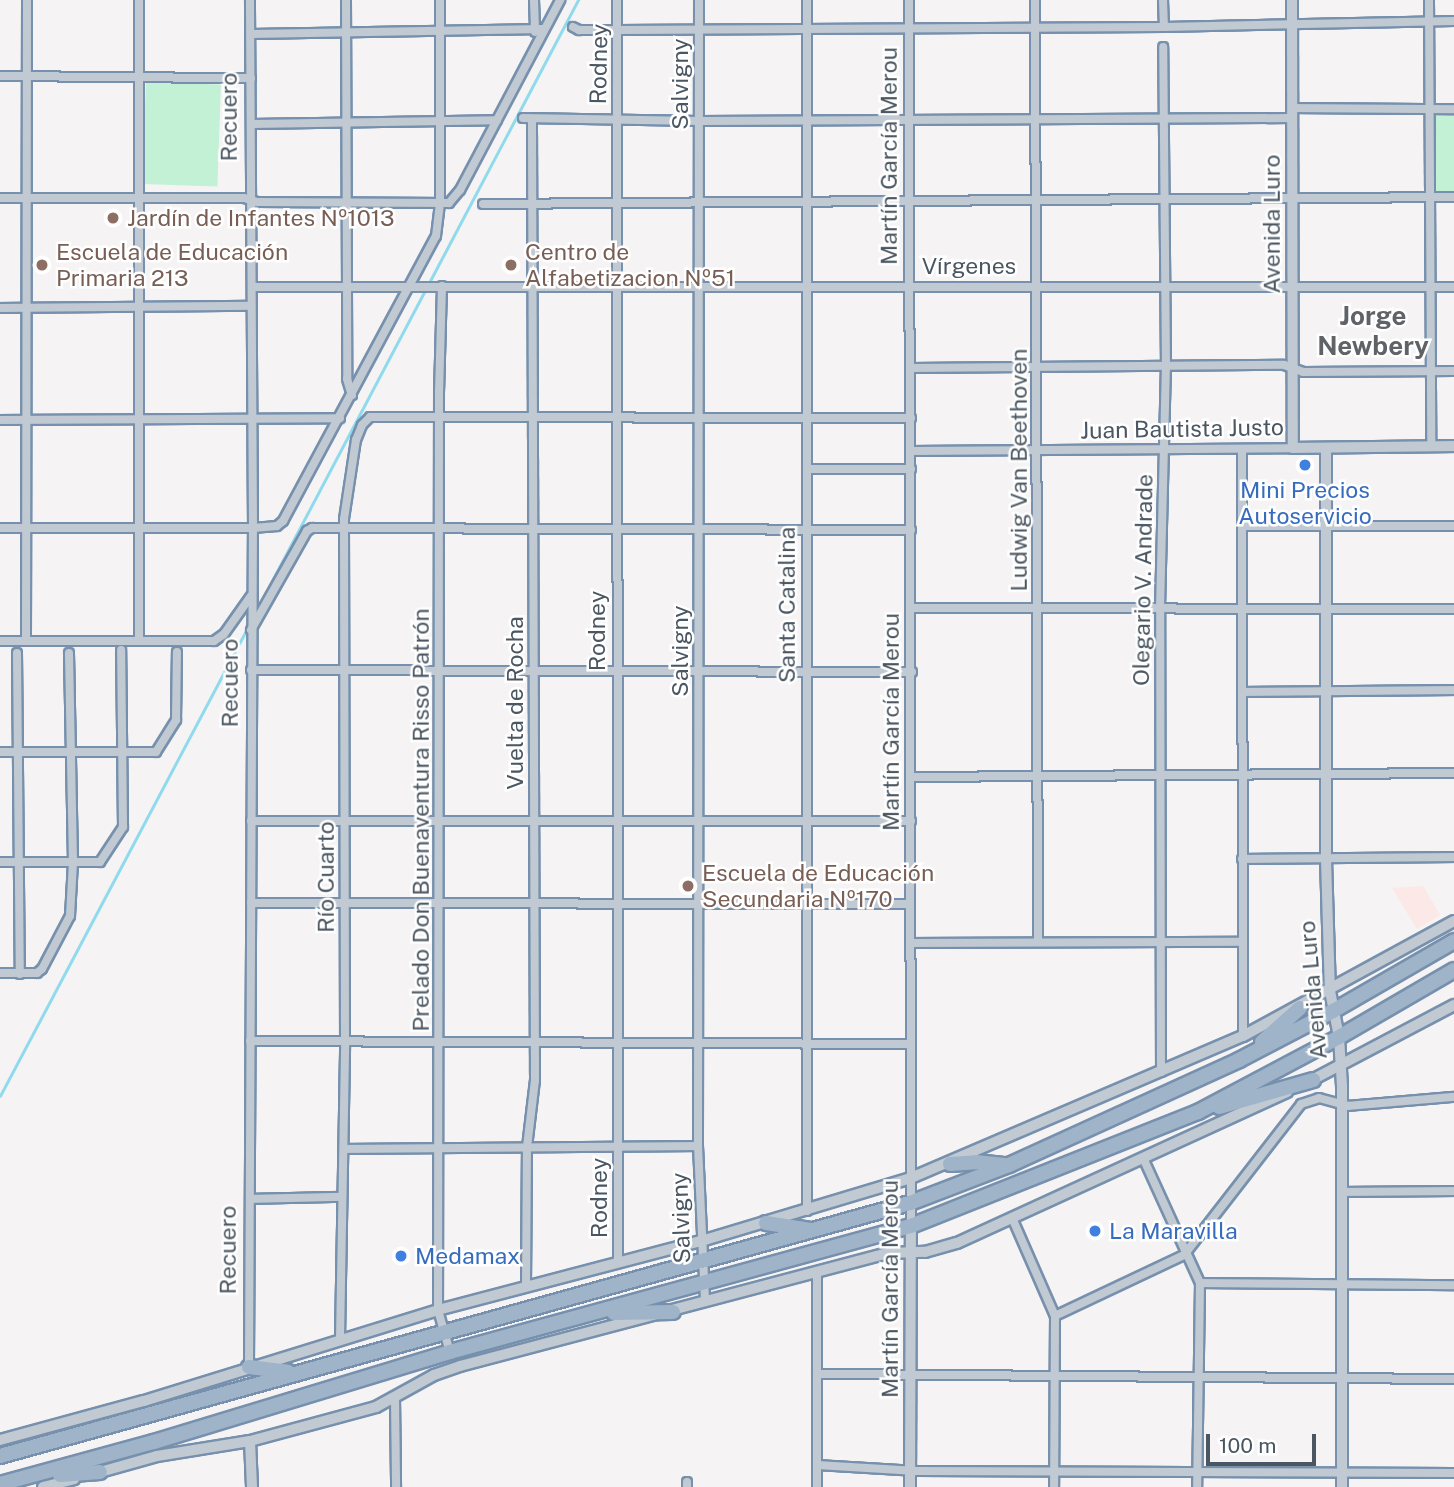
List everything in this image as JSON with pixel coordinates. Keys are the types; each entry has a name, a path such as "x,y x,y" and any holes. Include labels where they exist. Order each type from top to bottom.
{"highway":[{"path":"0,1457 910,1203 1009,1164 1247,1056 1334,1011 1454,941"},
{"path":"1198,1112 1339,1037 1454,970"},
{"path":"1247,1056 1300,1008"},
{"path":"0,1484 450,1352 911,1226 1198,1112 1312,1080"},
{"path":"950,1164 1009,1164"},
{"path":"766,1223 813,1230"},
{"path":"589,1314 673,1311"},
{"path":"249,1367 270,1372 307,1371"},
{"path":"27,1478 100,1472"}],"street":[{"path":"26,640 27,0"},
{"path":"139,0 139,641"},
{"name":"Recuero","path":"249,1367 253,528 250,0"},
{"path":"346,0 346,379 352,395"},
{"path":"0,528 253,528 277,526 283,521 436,236 440,203 440,0"},
{"path":"534,0 534,29 538,41"},
{"path":"0,198 449,202 457,196 560,0"},
{"name":"Rodney","path":"617,0 618,1262"},
{"name":"Salvigny","path":"699,0 701,903 698,1146 701,1261 705,1301"},
{"name":"Santa Catalina","path":"807,0 807,1211"},
{"name":"Martín García Merou","path":"909,0 912,608 910,1487"},
{"name":"Ludwig Van Beethoven","path":"1035,0 1038,940"},
{"path":"1163,0 1164,27"},
{"name":"Avenida Luro","path":"1292,0 1293,448"},
{"path":"1429,0 1431,447"},
{"path":"573,27 579,30 806,30 1454,21"},
{"path":"251,34 544,29"},
{"name":"Olegario V. Andrade","path":"1161,1072 1160,609 1166,367 1163,47"},
{"path":"0,76 251,78"},
{"path":"617,120 1164,119 1454,109"},
{"name":"Vuelta de Rocha","path":"526,1286 527,1147 535,1080 533,204 527,119 617,120"},
{"path":"251,124 497,120"},
{"path":"483,204 1454,197"},
{"path":"252,287 410,285"},
{"name":"Vírgenes","path":"410,285 1454,287"},
{"name":"Prelado Don Buenaventura Risso Patrón","path":"442,286 439,418 441,1041 438,1310 450,1352"},
{"path":"0,308 251,306"},
{"path":"911,368 1284,365 1303,372 1454,371"},
{"path":"0,420 340,418"},
{"path":"439,418 911,418"},
{"name":"Río Cuarto","path":"340,1339 340,1197 344,1149 345,1042 344,529 356,440 366,419 439,418"},
{"name":"Juan Bautista Justo","path":"911,451 1037,452 1454,446"},
{"name":"Avenida Luro","path":"1326,448 1326,859 1330,991 1339,1037 1341,1066 1344,1285 1342,1487"},
{"path":"1242,450 1243,1036"},
{"path":"807,468 911,469"},
{"path":"1242,526 1454,526"},
{"path":"251,630 307,531 312,528 911,530"},
{"path":"0,641 219,639 251,596"},
{"path":"912,608 1454,608"},
{"path":"0,862 100,862 125,820 121,650"},
{"path":"0,751 156,752 176,720 177,652"},
{"path":"17,653 20,974"},
{"path":"0,973 37,973 46,965 68,923 73,862 69,653"},
{"path":"251,670 912,672"},
{"path":"1243,692 1327,694 1454,690"},
{"path":"912,777 1454,773"},
{"path":"251,821 911,821"},
{"path":"1241,859 1454,857"},
{"path":"251,903 911,904"},
{"path":"0,1440 144,1401 438,1310 766,1223 911,1178 950,1164 1243,1036 1300,1008 1454,921"},
{"path":"912,943 1038,940 1243,942"},
{"path":"43,1487 157,1456 250,1441 395,1399 434,1376 460,1366 705,1301 817,1275 889,1253 912,1252 957,1243 1144,1160 1312,1080 1454,1005"},
{"path":"250,1041 911,1044"},
{"path":"1055,1317 1185,1255 1301,1104 1319,1098 1341,1105 1454,1097"},
{"path":"344,1149 698,1146"},
{"path":"1144,1160 1199,1283 1197,1487"},
{"path":"1342,1192 1454,1191"},
{"path":"250,1199 340,1197"},
{"path":"1013,1220 1055,1317 1054,1487"},
{"path":"817,1275 817,1487"},
{"path":"1199,1283 1454,1285"},
{"path":"818,1374 1454,1379"},
{"path":"395,1399 396,1487"},
{"path":"250,1441 252,1487"},
{"path":"817,1465 909,1470 1054,1472 1454,1473"}],"shaded area":[{"path":"1423,886 1440,915 1417,929 1392,888"}],"green space":[{"path":"146,82 221,85 217,187 142,184"},
{"path":"1434,113 1454,113 1454,191 1434,191"}],"waterway":[{"path":"255,613 578,0"},
{"path":"0,1096 249,625"}],"place":[{"name":"Jardín de Infantes Nº1013","path":"113,218"},
{"name":"Escuela de Educación Primaria 213","path":"42,265"},
{"name":"Centro de Alfabetizacion Nº51","path":"511,265"},
{"name":"Mini Precios Autoservicio","path":"1305,465"},
{"name":"Escuela de Educación Secundaria Nº170","path":"688,886"},
{"name":"La Maravilla","path":"1095,1231"},
{"name":"Medamax","path":"401,1256"}],"district":[{"name":"Jorge Newbery","path":"1373,331"}]}
